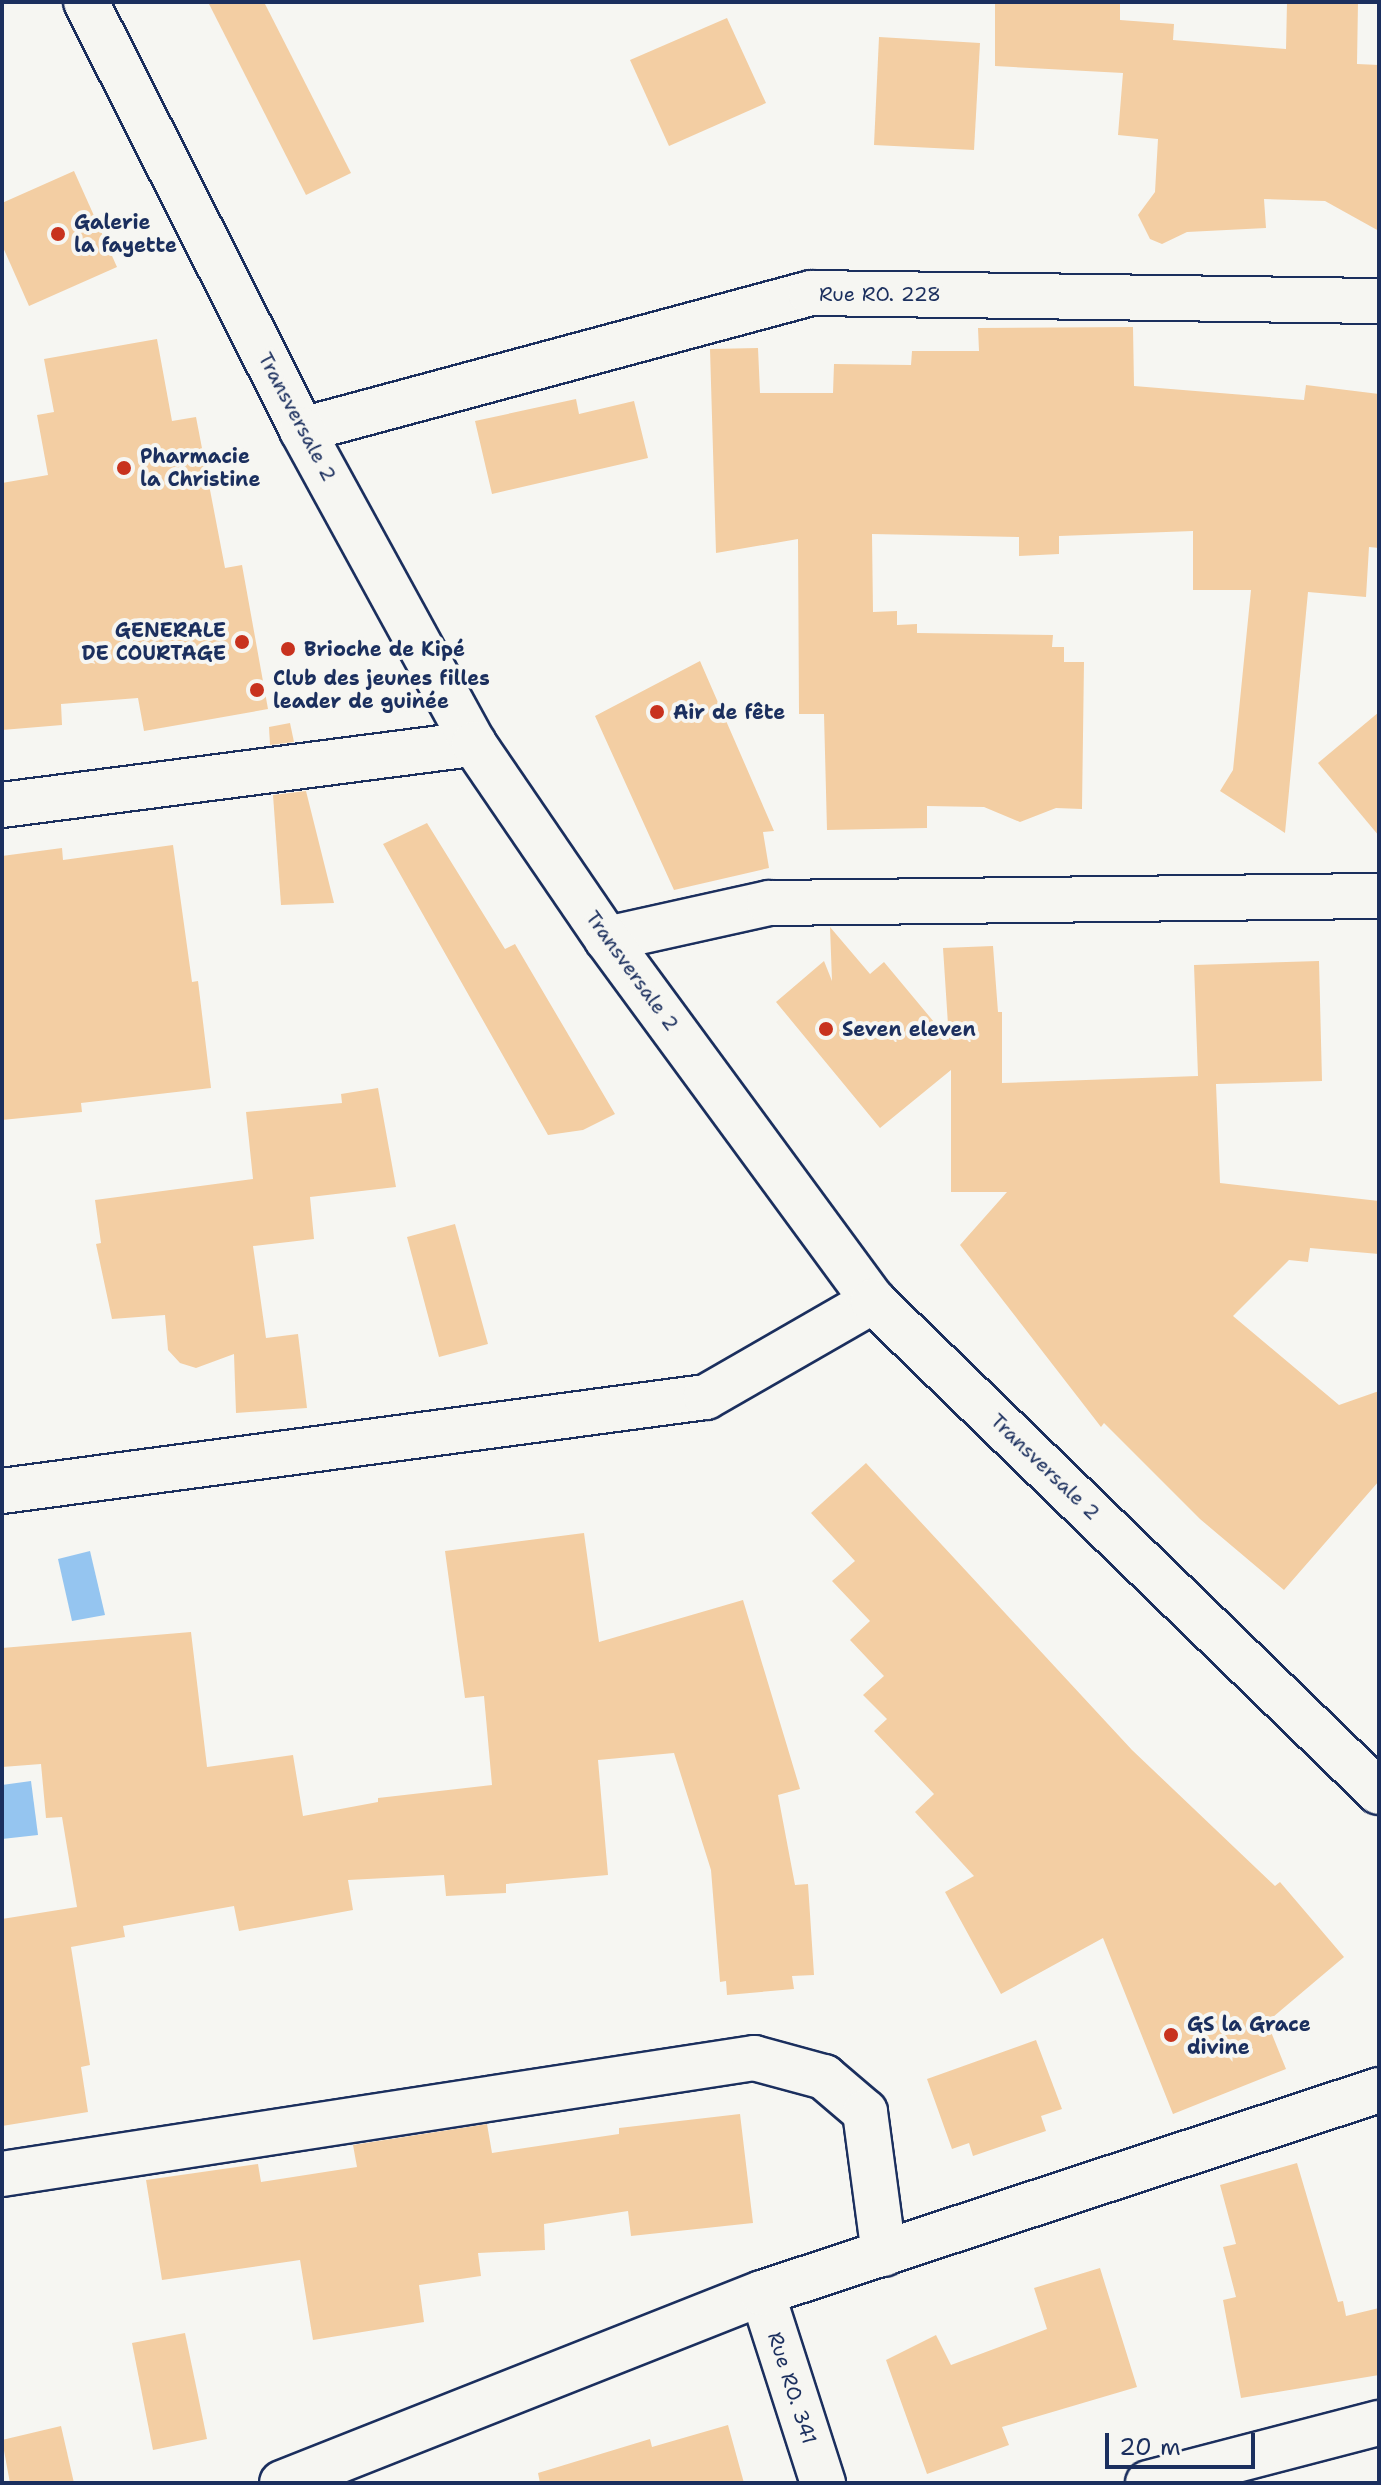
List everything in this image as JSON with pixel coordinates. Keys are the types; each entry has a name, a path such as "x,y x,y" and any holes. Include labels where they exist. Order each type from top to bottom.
{"street":[{"name":"Transversale 2","path":"86,2 302,430 474,744 607,939 873,1301 1379,1792"},
{"name":"Rue RO. 228","path":"302,430 811,293 1379,301"},
{"path":"2,805 474,744"},
{"path":"607,939 769,903 1379,896"},
{"path":"2,1491 706,1397 873,1301"},
{"path":"2,2174 754,2058 824,2077 865,2112 884,2254"},
{"path":"282,2483 762,2293 1379,2090"},
{"name":"Rue RO. 341","path":"762,2293 823,2483"},
{"path":"1148,2483 1379,2423"}],"water":[{"path":"90,1551 105,1615 72,1621 58,1559"},
{"path":"31,1781 38,1835 2,1839 2,1785"}],"building":[{"path":"208,2 264,2 351,173 306,195"},
{"path":"995,2 1120,2 1120,20 1174,24 1173,40 1286,49 1287,2 1358,2 1357,64 1379,65 1379,231 1325,201 1264,199 1266,228 1187,232 1162,244 1150,239 1138,215 1155,192 1158,139 1118,135 1123,73 995,66"},
{"path":"727,18 766,103 669,146 630,60"},
{"path":"879,37 980,43 974,150 874,145"},
{"path":"74,171 117,267 29,306 2,245 2,203"},
{"path":"1133,327 1134,386 1304,400 1306,385 1379,394 1379,548 1369,547 1366,597 1308,592 1285,833 1220,791 1233,770 1251,590 1193,590 1193,531 1059,536 1059,554 1019,556 1019,537 872,534 873,612 897,611 897,625 917,624 917,633 1053,635 1052,647 1064,647 1064,662 1084,662 1082,809 1056,808 1020,822 984,807 927,806 927,828 827,830 824,714 799,714 798,539 716,553 710,349 758,348 760,393 833,393 834,364 911,365 912,351 979,351 978,328"},
{"path":"157,339 172,421 196,417 225,568 242,565 268,709 144,731 138,698 61,704 62,725 2,730 2,483 48,475 37,415 54,412 44,359"},
{"path":"576,399 579,414 634,401 648,458 492,494 475,421"},
{"path":"700,661 774,831 763,832 769,868 674,890 595,716"},
{"path":"1379,712 1379,836 1318,763"},
{"path":"290,723 294,742 270,745 269,727"},
{"path":"306,791 334,903 281,905 273,795"},
{"path":"427,823 505,949 515,944 615,1114 583,1130 548,1135 383,844"},
{"path":"173,845 192,982 198,981 211,1088 81,1103 82,1112 2,1120 2,856 62,848 63,860"},
{"path":"830,927 870,974 884,962 949,1040 943,948 993,946 998,1012 1002,1012 1002,1083 1198,1076 1194,965 1319,961 1322,1081 1216,1084 1220,1183 1379,1201 1379,1254 1310,1248 1308,1262 1289,1260 1233,1316 1339,1405 1379,1391 1379,1481 1284,1590 1200,1519 1104,1423 1101,1427 960,1245 1007,1192 951,1192 951,1070 880,1128 776,1002 824,961 832,981"},
{"path":"378,1088 396,1187 310,1197 314,1239 253,1246 266,1338 298,1334 307,1408 236,1413 234,1354 196,1368 180,1363 168,1350 165,1315 112,1319 96,1244 101,1243 95,1200 253,1179 246,1112 342,1103 341,1094"},
{"path":"455,1224 488,1344 439,1357 407,1237"},
{"path":"866,1463 1132,1750 1275,1886 1280,1882 1344,1957 1267,2022 1286,2069 1173,2114 1103,1938 1001,1994 945,1892 974,1876 915,1812 934,1794 874,1731 887,1719 863,1695 884,1676 850,1640 870,1621 832,1581 855,1561 811,1513"},
{"path":"584,1533 599,1642 743,1600 800,1789 778,1795 795,1885 808,1884 814,1975 792,1976 794,1989 727,1995 726,1981 720,1982 711,1870 674,1753 598,1760 608,1875 506,1884 506,1893 446,1896 444,1875 348,1880 353,1910 239,1931 234,1906 123,1926 125,1937 71,1947 90,2065 81,2067 88,2112 2,2126 2,1919 77,1907 62,1817 46,1818 41,1764 2,1767 2,1648 191,1632 207,1767 293,1755 303,1816 378,1802 378,1798 492,1785 484,1696 465,1698 445,1551"},
{"path":"1036,2040 1062,2109 1041,2116 1046,2131 973,2156 969,2143 952,2149 927,2079"},
{"path":"740,2114 753,2223 631,2236 628,2211 544,2224 545,2250 478,2253 481,2276 419,2285 424,2322 313,2340 300,2260 162,2280 146,2180 258,2164 261,2182 357,2167 353,2145 487,2124 492,2153 619,2134 619,2128"},
{"path":"1297,2163 1338,2302 1343,2301 1346,2316 1379,2308 1379,2375 1241,2398 1223,2300 1236,2297 1223,2247 1236,2244 1220,2185"},
{"path":"1100,2268 1137,2387 1002,2427 1009,2445 927,2474 886,2360 936,2335 951,2365 1047,2329 1034,2288"},
{"path":"185,2333 207,2439 153,2450 132,2343"},
{"path":"728,2425 744,2483 540,2483 538,2473 650,2439 652,2447"},
{"path":"61,2426 74,2483 10,2483 2,2440"}],"place":[{"name":"Galerie la fayette","path":"58,234"},
{"name":"Pharmacie la Christine","path":"124,468"},
{"name":"GENERALE DE COURTAGE","path":"242,642"},
{"name":"Brioche de Kipé","path":"288,649"},
{"name":"Club des jeunes filles leader de guinée","path":"257,690"},
{"name":"Air de fête","path":"657,712"},
{"name":"Seven eleven","path":"826,1029"},
{"name":"GS la Grace divine","path":"1171,2035"}]}
